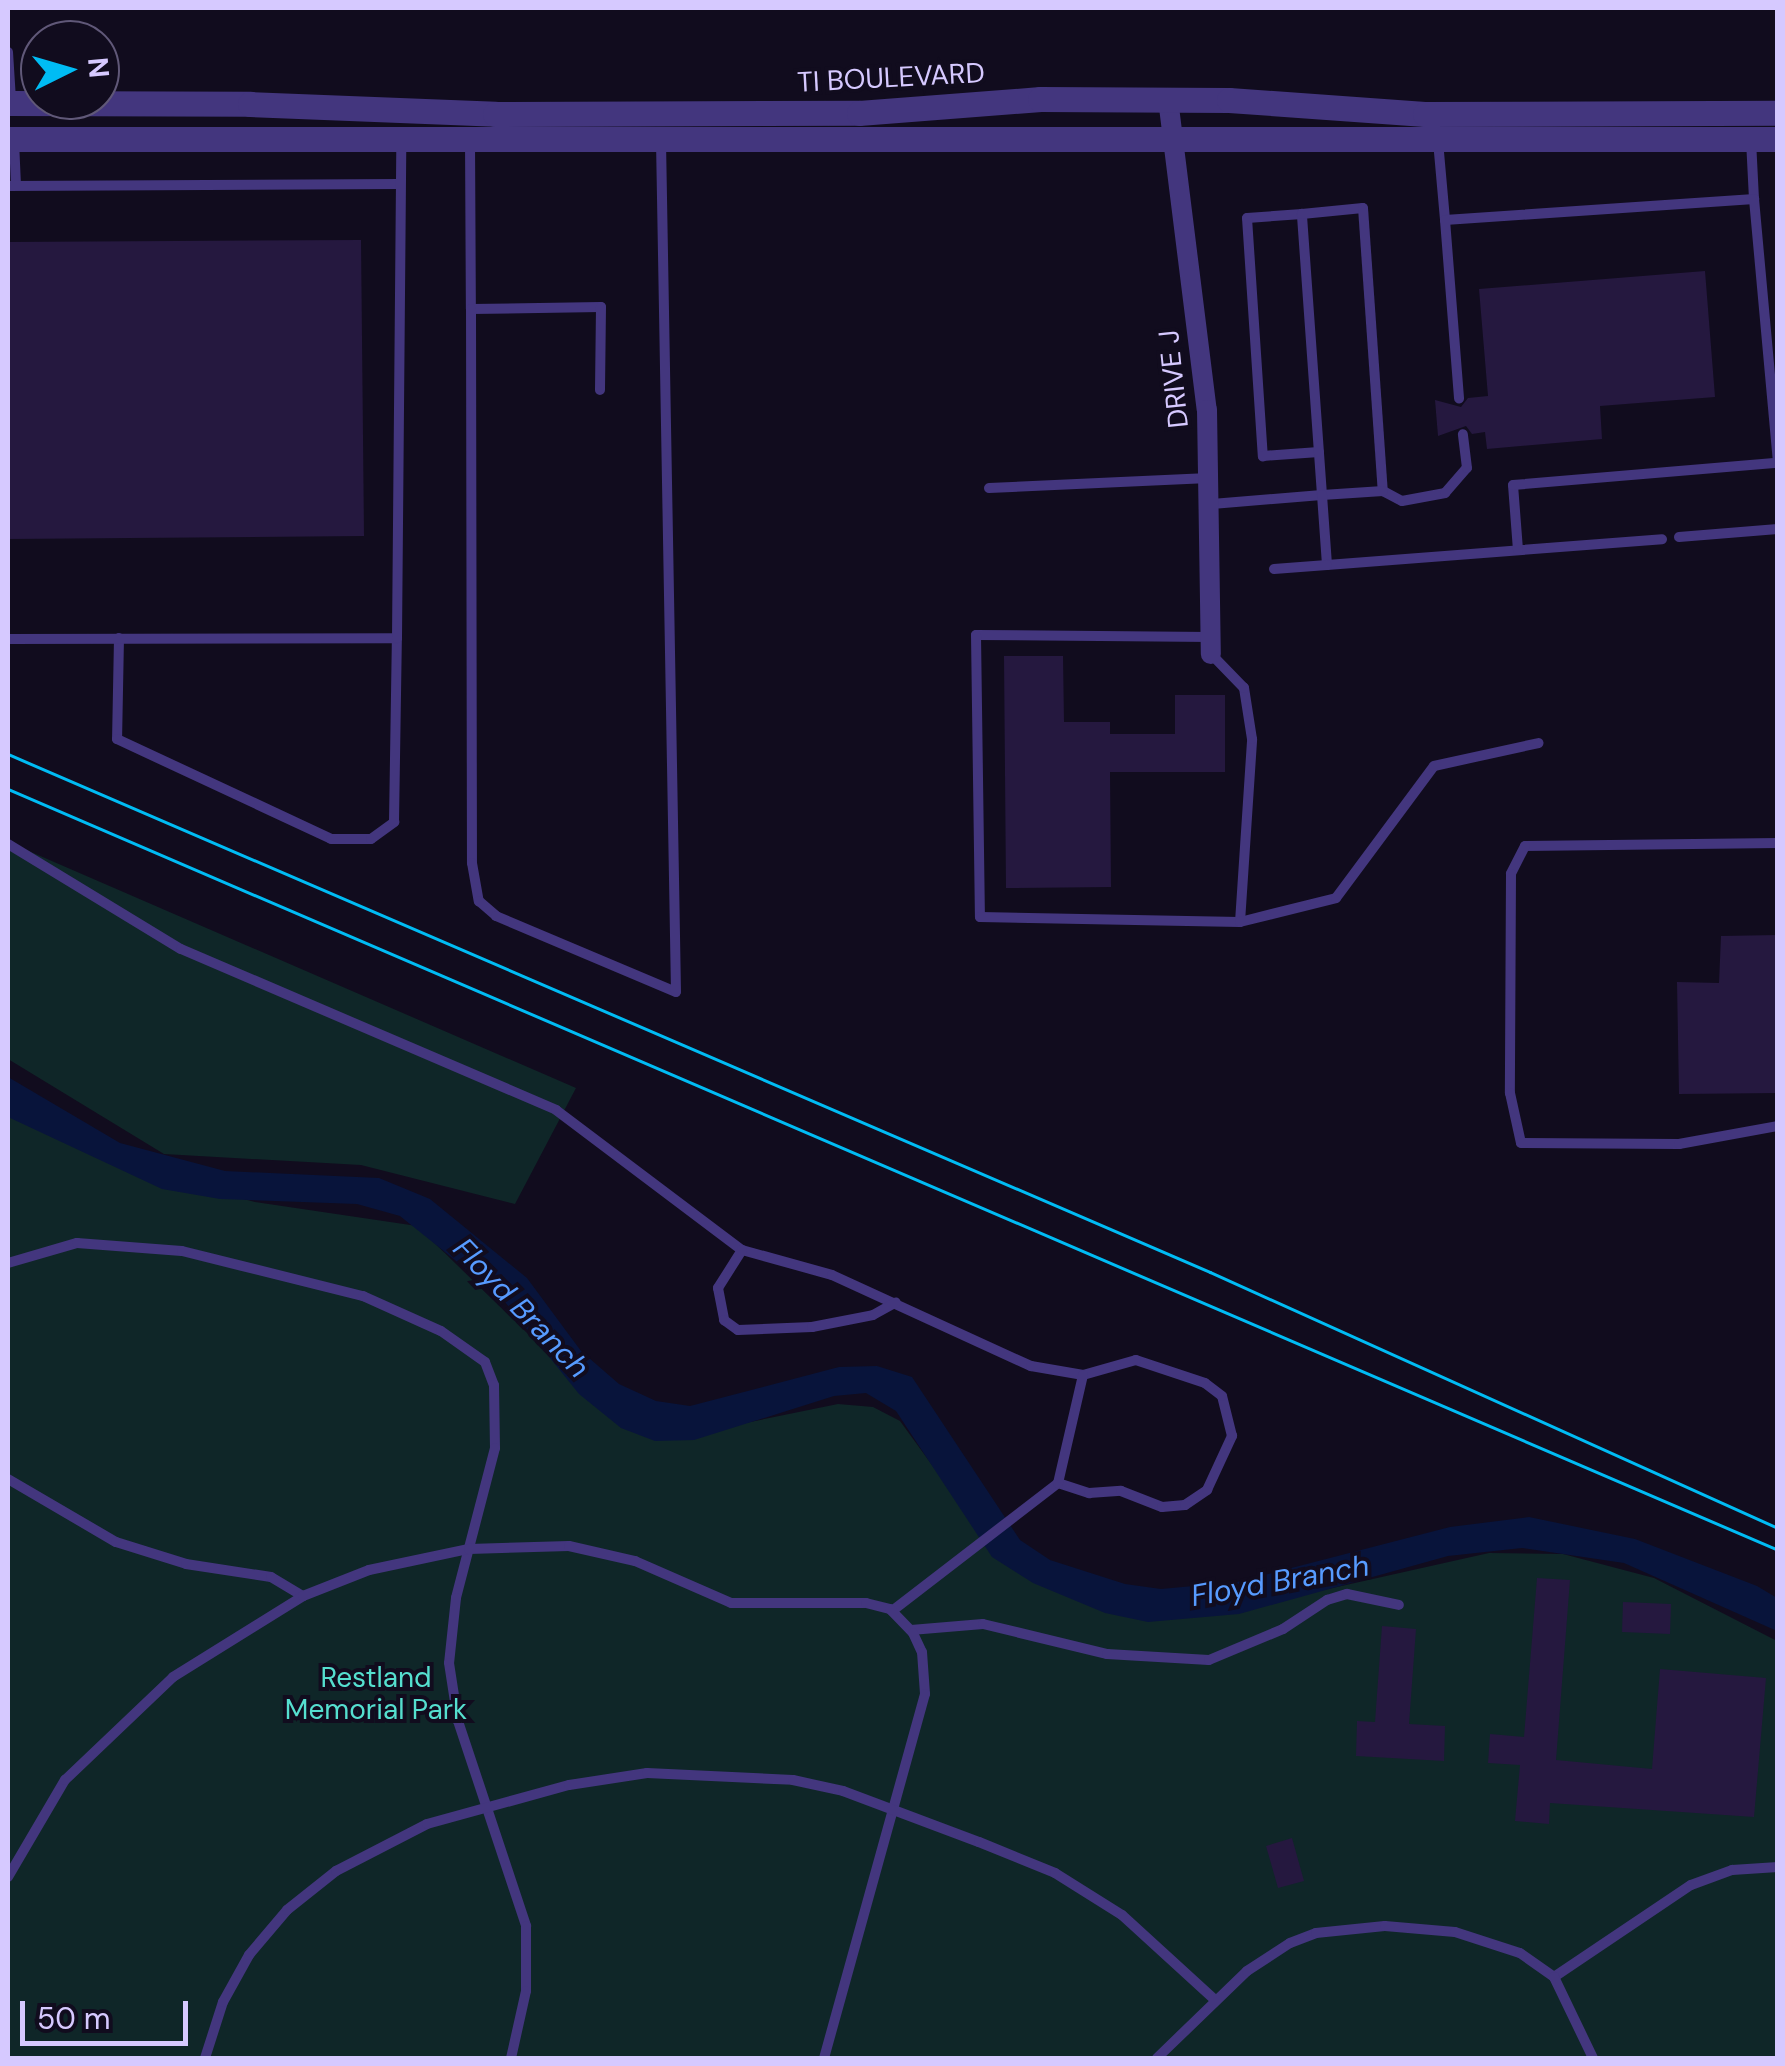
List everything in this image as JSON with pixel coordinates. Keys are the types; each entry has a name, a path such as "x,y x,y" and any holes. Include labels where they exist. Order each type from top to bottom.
{"street":[{"name":"TI BOULEVARD","path":"10,104 840,114 1040,99 1168,99 1425,114 1778,114"},
{"name":"DRIVE J","path":"1168,99 1210,478 1211,646"},
{"path":"10,104 11,140"},
{"name":"TI BOULEVARD","path":"11,140 1778,140"}],"lane":[{"path":"8,52 10,104"},
{"path":"470,139 472,863 479,901 496,916 676,992 661,137"},
{"path":"1438,138 1459,398"},
{"path":"11,140 12,186 400,184"},
{"path":"1518,550 1513,485 1778,463 1751,140"},
{"path":"119,638 117,739 332,839 371,839 394,822 401,142"},
{"path":"1445,220 1754,199"},
{"path":"1318,452 1263,456 1247,218 1363,208 1383,491"},
{"path":"1302,214 1326,565"},
{"path":"472,308 601,307 600,390"},
{"path":"1212,504 1383,491 1402,501 1446,494 1467,468 1463,434"},
{"path":"989,488 1210,478"},
{"path":"1679,537 1778,529"},
{"path":"1274,569 1662,539"},
{"path":"1240,922 1252,739 1244,688 1211,646 976,635 980,916 1240,922 1336,898 1434,766 1539,743"},
{"path":"8,639 397,638"},
{"path":"1778,843 1524,846 1511,874 1510,1093 1520,1143 1679,1144 1778,1126"},
{"path":"8,844 181,950 556,1110 742,1250 832,1275 1031,1366 1083,1376 1136,1360 1205,1383 1222,1396 1232,1436 1207,1490 1184,1504 1162,1507 1121,1491 1089,1493 1058,1484"},
{"path":"8,1263 60,1245 160,1247 349,1291 459,1341 492,1373 496,1404 491,1469 452,1618 450,1684 526,1926 528,1974 511,2058"},
{"path":"742,1250 718,1288 724,1320 738,1330 812,1327 873,1315 896,1302"},
{"path":"892,1611 1058,1484 1083,1376"},
{"path":"8,1478 116,1542 186,1564 270,1577 303,1596"},
{"path":"8,1877 90,1751 207,1652 303,1596 369,1570 469,1549 569,1546 635,1560 732,1603 854,1602 892,1611 911,1630 922,1652 925,1694 890,1807 824,2058"},
{"path":"911,1630 983,1624 1107,1654 1210,1660 1283,1629 1327,1600 1347,1594 1399,1604"},
{"path":"205,2058 234,1979 266,1932 309,1890 392,1839 486,1807 608,1778 689,1772 792,1780 890,1807 1086,1892 1215,2000"},
{"path":"1554,1978 1691,1885 1732,1870 1778,1867"},
{"path":"1157,2058 1247,1970 1306,1935 1385,1926 1486,1940 1554,1978 1593,2058"}],"green space":[{"path":"8,842 576,1088 515,1204 361,1165 164,1154 8,1059"},
{"name":"Restland Memorial Park","path":"8,1111 128,1169 255,1202 417,1226 607,1411 667,1439 838,1404 873,1407 900,1421 1004,1564 1216,1614 1489,1553 1563,1554 1654,1578 1777,1641 1777,2058 8,2058"}],"water":[{"name":"Floyd Branch","path":"8,1077 120,1143 225,1171 379,1178 430,1199 527,1278 581,1351 619,1384 656,1401 690,1406 839,1367 877,1366 912,1377 1020,1540 1050,1560 1125,1584 1161,1589 1237,1582 1450,1527 1529,1517 1635,1539 1757,1586 1777,1598 1777,1631 1624,1563 1522,1548 1448,1556 1239,1614 1148,1622 1105,1613 1033,1583 992,1557 896,1411 866,1393 834,1396 694,1440 655,1441 621,1428 579,1394 501,1297 400,1216 357,1204 220,1199 162,1189 8,1117"}],"building":[{"path":"361,240 364,536 8,539 8,242"},
{"path":"1705,271 1715,397 1600,406 1602,439 1487,449 1485,432 1472,434 1466,426 1438,436 1435,400 1461,407 1468,398 1488,396 1479,289"},
{"path":"1004,656 1063,656 1064,722 1110,722 1110,734 1175,734 1175,695 1225,695 1225,772 1110,772 1111,887 1006,888"},
{"path":"1778,935 1778,1093 1679,1094 1677,982 1719,983 1721,936"},
{"path":"1537,1578 1570,1580 1556,1760 1652,1769 1660,1669 1766,1678 1754,1817 1550,1803 1549,1824 1515,1821 1520,1765 1488,1763 1490,1734 1524,1737"},
{"path":"1623,1602 1671,1604 1670,1634 1622,1632"},
{"path":"1382,1626 1416,1629 1409,1724 1445,1726 1444,1761 1356,1756 1357,1721 1375,1722"},
{"path":"1292,1838 1304,1881 1278,1888 1266,1846"}],"tram line":[{"path":"8,754 1210,1272 1778,1528"},
{"path":"8,789 1778,1550"}]}
